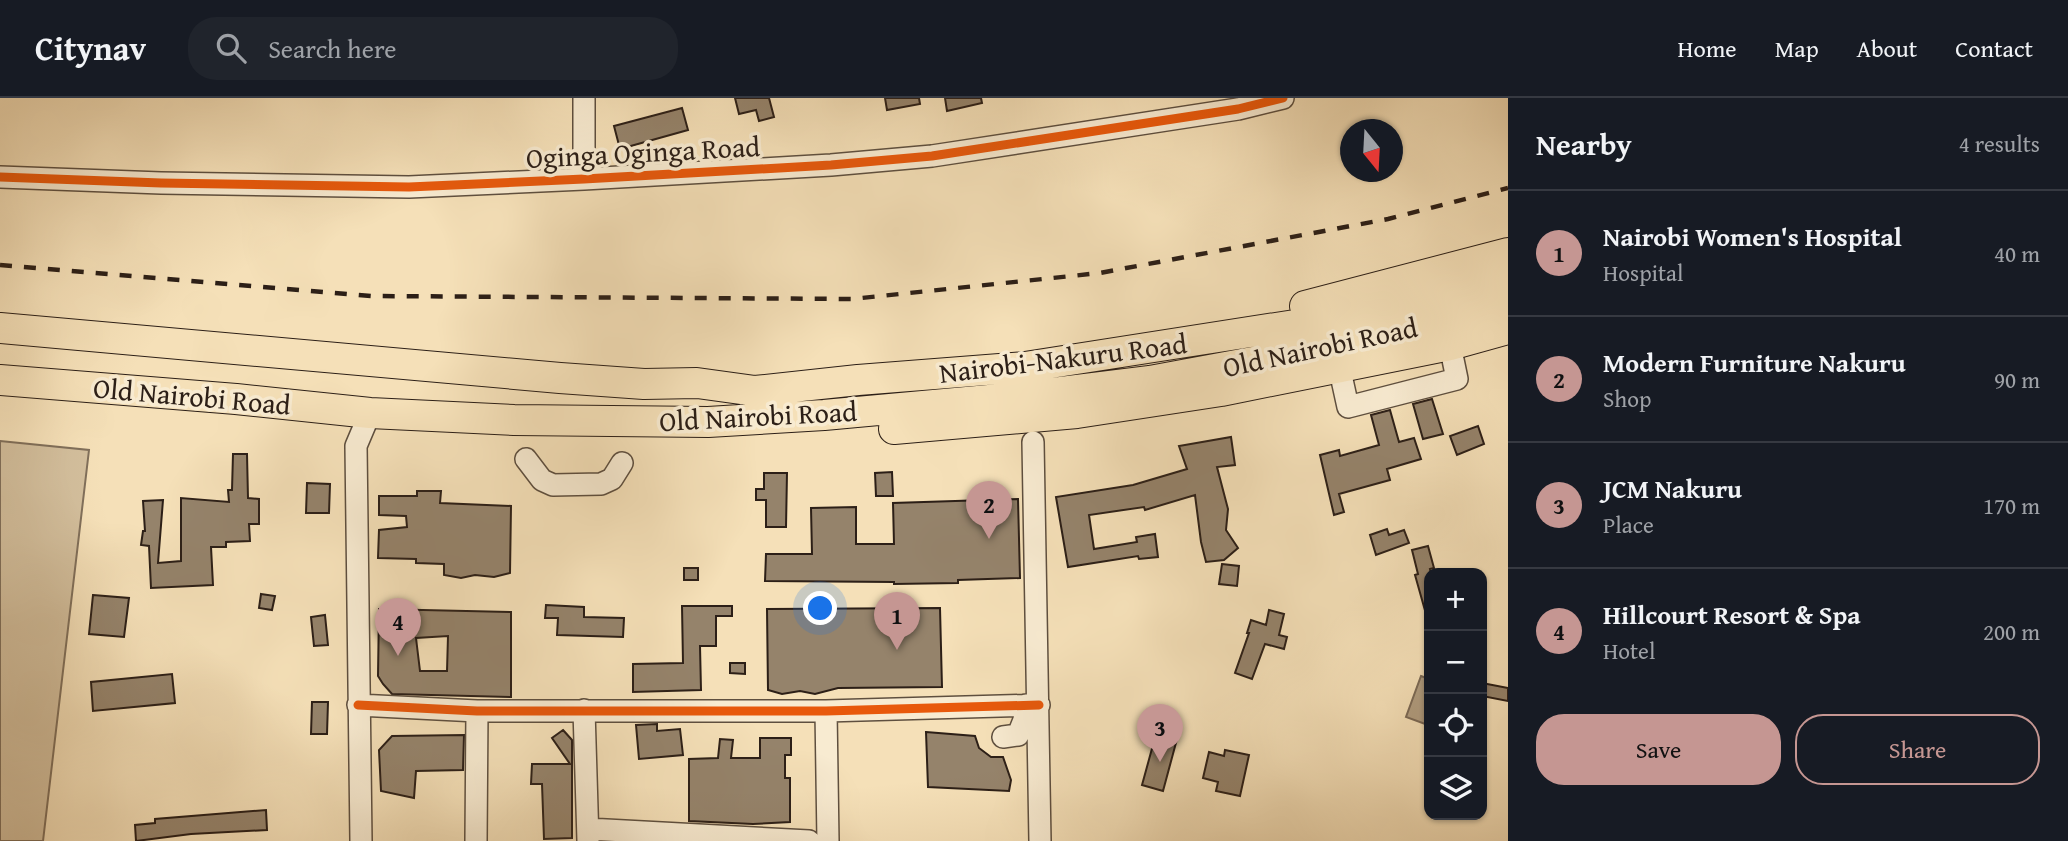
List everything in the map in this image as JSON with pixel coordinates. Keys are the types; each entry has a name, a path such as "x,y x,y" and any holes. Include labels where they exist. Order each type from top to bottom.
{"highway":[{"path":"697,383 762,372 1036,350 1199,326 1319,303 1508,253"},
{"name":"Nairobi-Nakuru Road","path":"822,385 1025,367 1359,315 1508,275"},
{"name":"Old Nairobi Road","path":"0,380 370,413 514,420 708,422 824,415 1021,397 1150,381 1297,354 1454,320 1507,326"},
{"path":"708,422 766,432 804,433 863,431 1064,414 1221,391 1450,345 1507,326"},
{"name":"Old Nairobi Road","path":"0,328 644,384 697,383 755,391 822,385"}],"street":[{"path":"584,98 584,179"},
{"name":"Oginga Oginga Road","path":"0,177 409,187 831,165 932,156 1238,109 1283,98"},
{"path":"1339,366 1348,407 1457,379 1450,345"},
{"path":"361,841 356,446 370,413"},
{"path":"1033,442 1032,705 1041,841"},
{"path":"526,459 542,480 553,485 601,484 611,478 622,463"},
{"path":"358,705 477,711 826,711 1032,705"},
{"path":"1003,737 1018,735 1032,705"},
{"path":"584,710 588,835 809,841"},
{"path":"477,711 477,841"},
{"path":"826,711 828,841"}],"shaded area":[{"path":"0,441 89,450 43,841 0,841"},
{"path":"1421,676 1424,677 1424,724 1406,717"}],"building":[{"path":"735,98 769,98 774,117 759,121 756,110 739,114"},
{"path":"885,98 919,98 920,104 887,110"},
{"path":"945,98 981,98 982,103 947,111"},
{"path":"682,108 688,130 620,149 614,126"},
{"path":"1432,399 1443,434 1423,439 1413,404"},
{"path":"1390,410 1399,442 1414,438 1421,459 1387,469 1390,480 1339,494 1344,512 1334,515 1320,455 1339,450 1340,456 1379,445 1371,415"},
{"path":"1478,426 1484,444 1457,455 1450,436"},
{"path":"1231,437 1235,465 1217,467 1228,509 1226,530 1238,548 1224,560 1206,562 1195,495 1145,510 1144,507 1089,515 1094,549 1137,542 1136,537 1155,534 1158,557 1139,559 1138,556 1068,567 1056,497 1133,485 1187,469 1179,446"},
{"path":"233,454 247,454 248,498 259,499 259,524 249,524 250,541 226,542 226,547 211,547 213,585 151,588 149,546 141,545 145,531 143,501 163,500 158,563 181,561 181,498 229,502"},
{"path":"892,472 893,496 876,496 875,473"},
{"path":"764,473 787,473 786,527 766,527 766,500 756,500 756,489 764,489"},
{"path":"307,483 330,484 329,513 306,513"},
{"path":"417,491 441,491 440,503 511,506 510,573 494,577 475,575 461,578 444,575 444,564 416,563 416,559 378,558 379,530 407,527 406,516 379,515 379,496 417,496"},
{"path":"1018,499 1020,578 894,584 765,581 766,554 812,554 811,508 856,507 856,544 894,544 893,503"},
{"path":"1387,529 1389,535 1404,530 1409,543 1376,555 1370,535"},
{"path":"1428,546 1434,568 1424,568 1424,607 1415,575 1418,574 1412,550"},
{"path":"1222,564 1239,566 1237,586 1219,584"},
{"path":"684,568 698,568 698,580 684,580"},
{"path":"261,594 275,596 272,610 259,608"},
{"path":"93,595 129,598 124,637 89,634"},
{"path":"546,605 584,607 584,617 624,618 623,637 557,635 558,618 545,618"},
{"path":"682,606 732,606 732,616 716,616 716,646 700,646 701,690 633,692 633,664 683,663"},
{"path":"940,608 942,687 838,688 815,694 800,691 782,694 768,690 767,609"},
{"path":"379,609 511,612 511,697 392,694 378,676","holes":["448,636 447,671 420,671 416,638"]},
{"path":"1269,610 1284,614 1279,635 1287,637 1284,649 1265,644 1252,679 1235,673 1251,620 1266,625"},
{"path":"325,615 328,645 314,646 311,617"},
{"path":"730,663 745,663 745,674 730,673"},
{"path":"172,674 175,703 93,711 91,682"},
{"path":"1487,684 1508,688 1508,701 1487,697"},
{"path":"312,702 328,702 327,734 311,734"},
{"path":"657,724 657,731 680,729 683,755 639,759 636,725"},
{"path":"563,730 572,740 572,838 544,839 542,784 531,784 532,764 570,764 552,738"},
{"path":"926,732 975,736 979,748 991,757 1003,757 1011,780 1009,791 928,787"},
{"path":"1156,734 1177,739 1163,791 1142,785"},
{"path":"464,735 463,770 416,771 414,798 381,791 379,750 392,736"},
{"path":"760,738 791,738 791,755 785,755 785,778 790,778 790,822 753,824 689,821 689,759 718,758 720,739 733,740 731,758 760,758"},
{"path":"1225,750 1249,755 1240,796 1216,791 1218,782 1203,778 1209,752 1224,756"},
{"path":"266,810 267,830 191,834 136,841 135,825 155,823 155,819"}],"railway":[{"path":"0,265 371,296 852,299 1100,273 1388,219 1508,188"}],"cycle path":[{"path":"0,177 409,187 831,165 932,156 1238,109 1283,98"},
{"path":"358,705 477,711 826,711 1039,705"}],"place":[{"name":"Modern Furniture Nakuru","path":"989,539"},
{"name":"Nairobi Women's Hospital","path":"897,650"},
{"name":"Hillcourt Resort & Spa","path":"398,656"},
{"name":"JCM Nakuru","path":"1160,762"}]}
